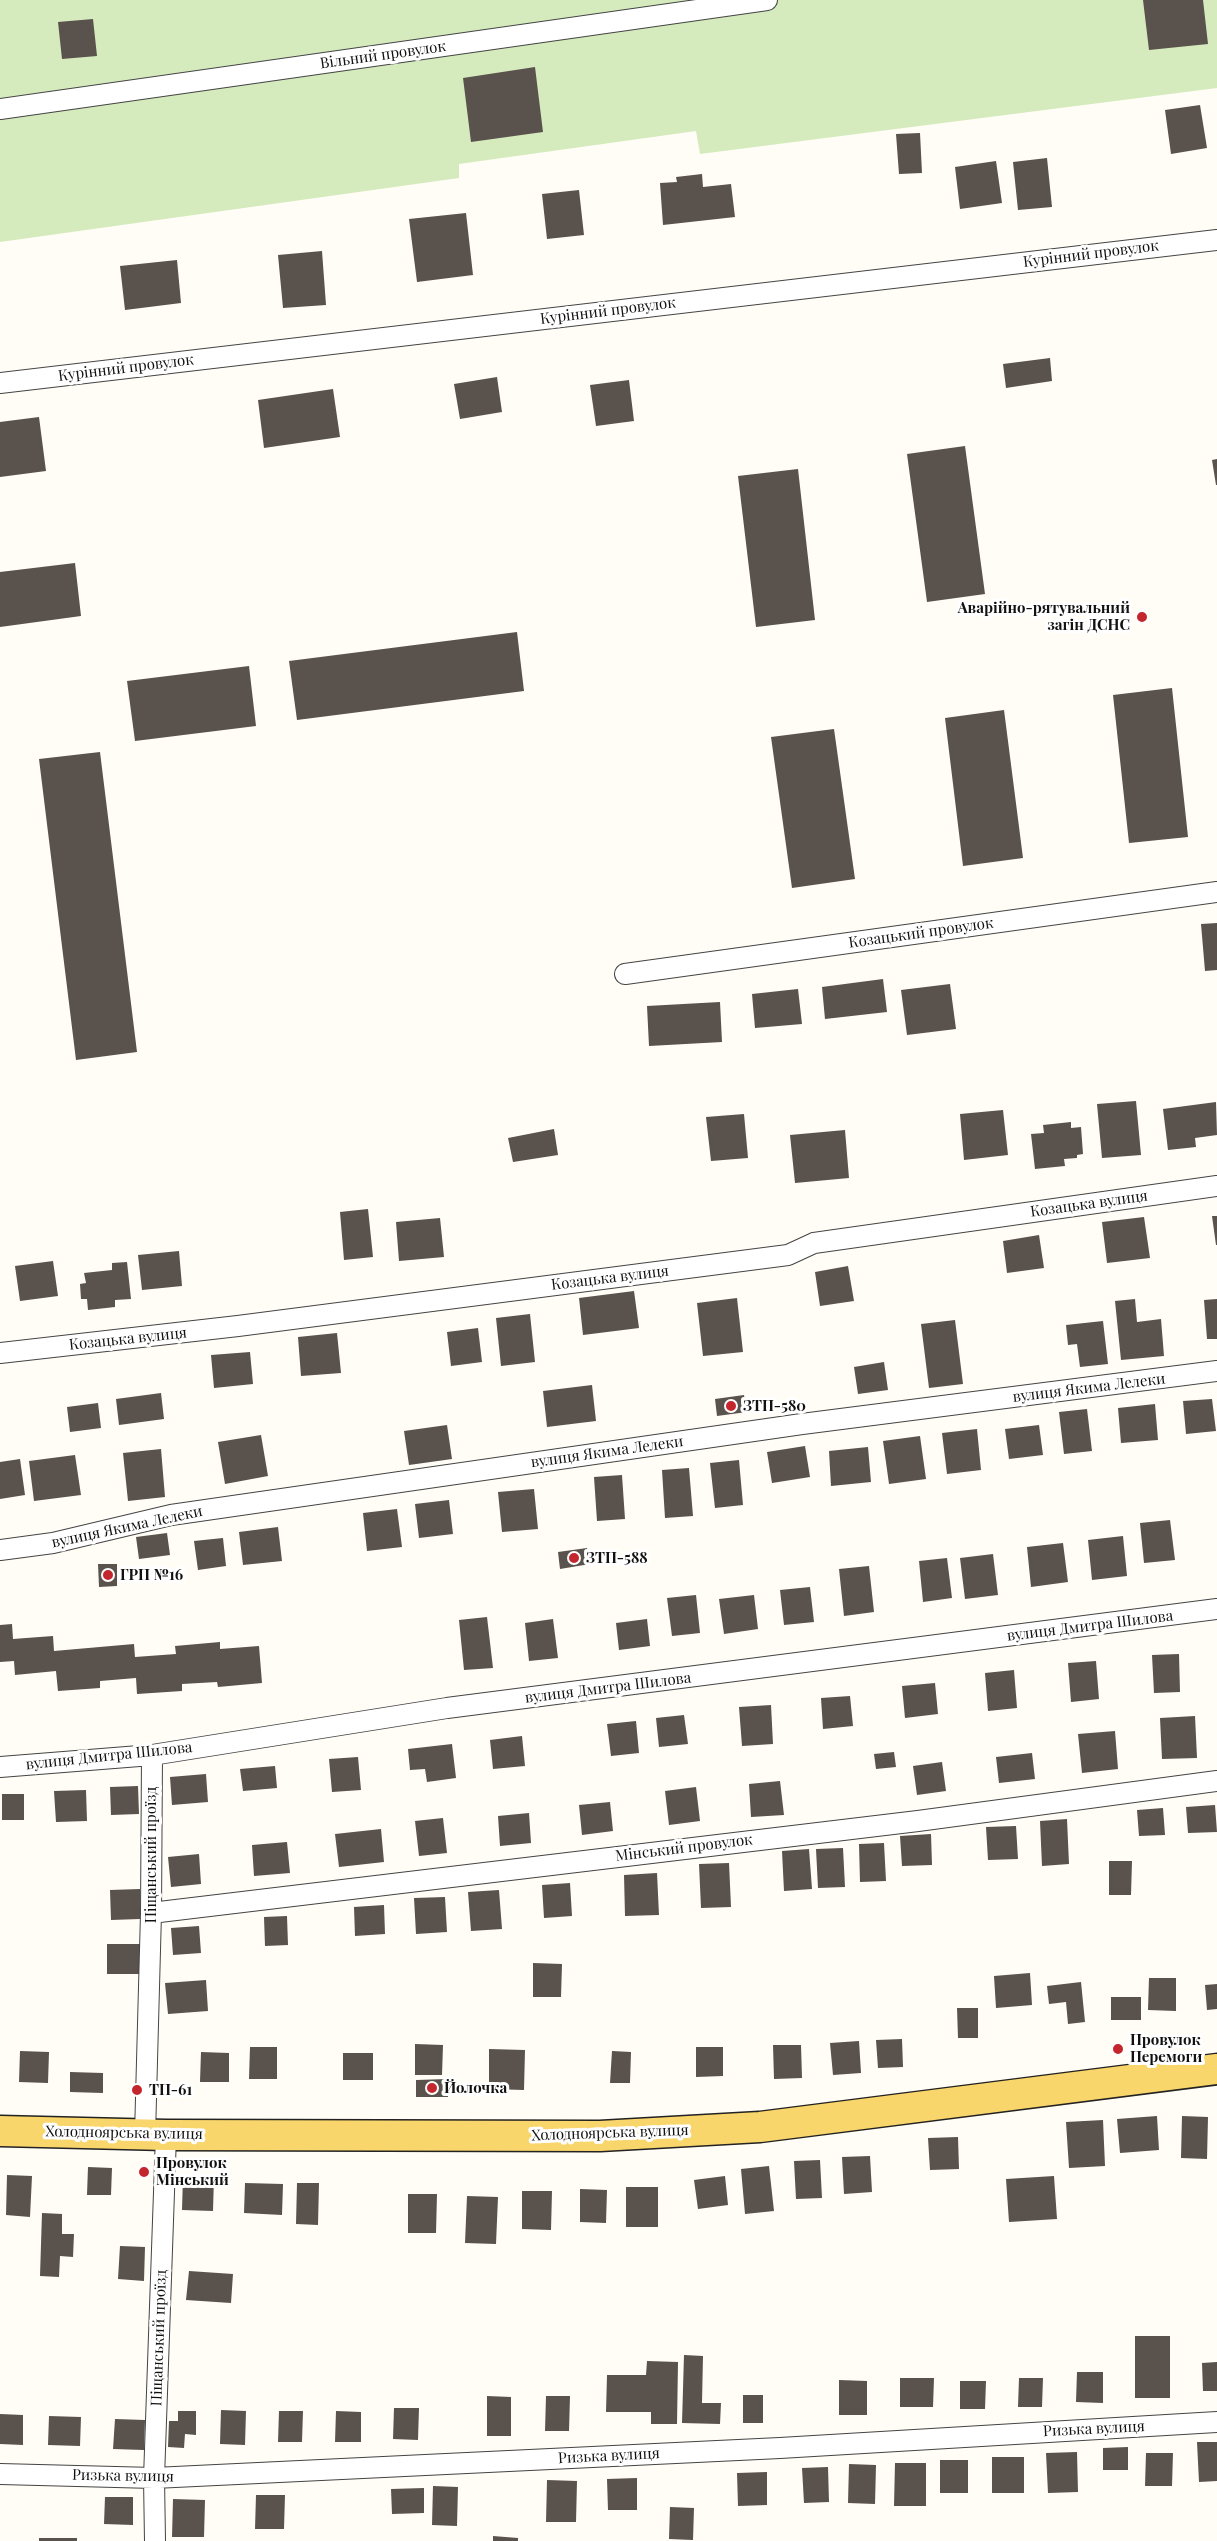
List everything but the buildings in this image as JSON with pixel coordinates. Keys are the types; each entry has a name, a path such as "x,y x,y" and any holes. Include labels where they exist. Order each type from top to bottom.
{"main road":[{"name":"Холодноярська вулиця","path":"0,2131 155,2135 600,2136 760,2127 1217,2069"}],"street":[{"name":"Вільний провулок","path":"0,109 767,0"},
{"name":"Курінний провулок","path":"0,383 1217,240"},
{"name":"Козацький провулок","path":"625,974 1217,892"},
{"name":"Козацька вулиця","path":"0,1353 238,1326 788,1255 814,1243 1217,1186"},
{"name":"вулиця Якима Лелеки","path":"0,1550 53,1543 183,1514 802,1424 1217,1371"},
{"name":"вулиця Дмитра Шилова","path":"0,1767 152,1755 447,1708 1217,1609"},
{"name":"Піщанський проїзд","path":"152,1755 155,2541"},
{"name":"Мінський провулок","path":"151,1913 918,1821 1217,1781"},
{"name":"Ризька вулиця","path":"0,2474 154,2478 780,2448 1217,2422"}],"green space":[{"path":"0,0 1217,0 1217,88 700,154 696,131 459,164 459,178 0,242"}],"place":[{"name":"Аварійно-рятувальний загін ДСНС","path":"1142,617"},
{"name":"ЗТП-580","path":"731,1406"},
{"name":"ЗТП-588","path":"574,1558"},
{"name":"ГРП №16","path":"108,1575"},
{"name":"Провулок Перемоги","path":"1118,2049"},
{"name":"Йолочка","path":"432,2088"},
{"name":"ТП-61","path":"137,2090"},
{"name":"Провулок Мінський","path":"144,2172"}]}
